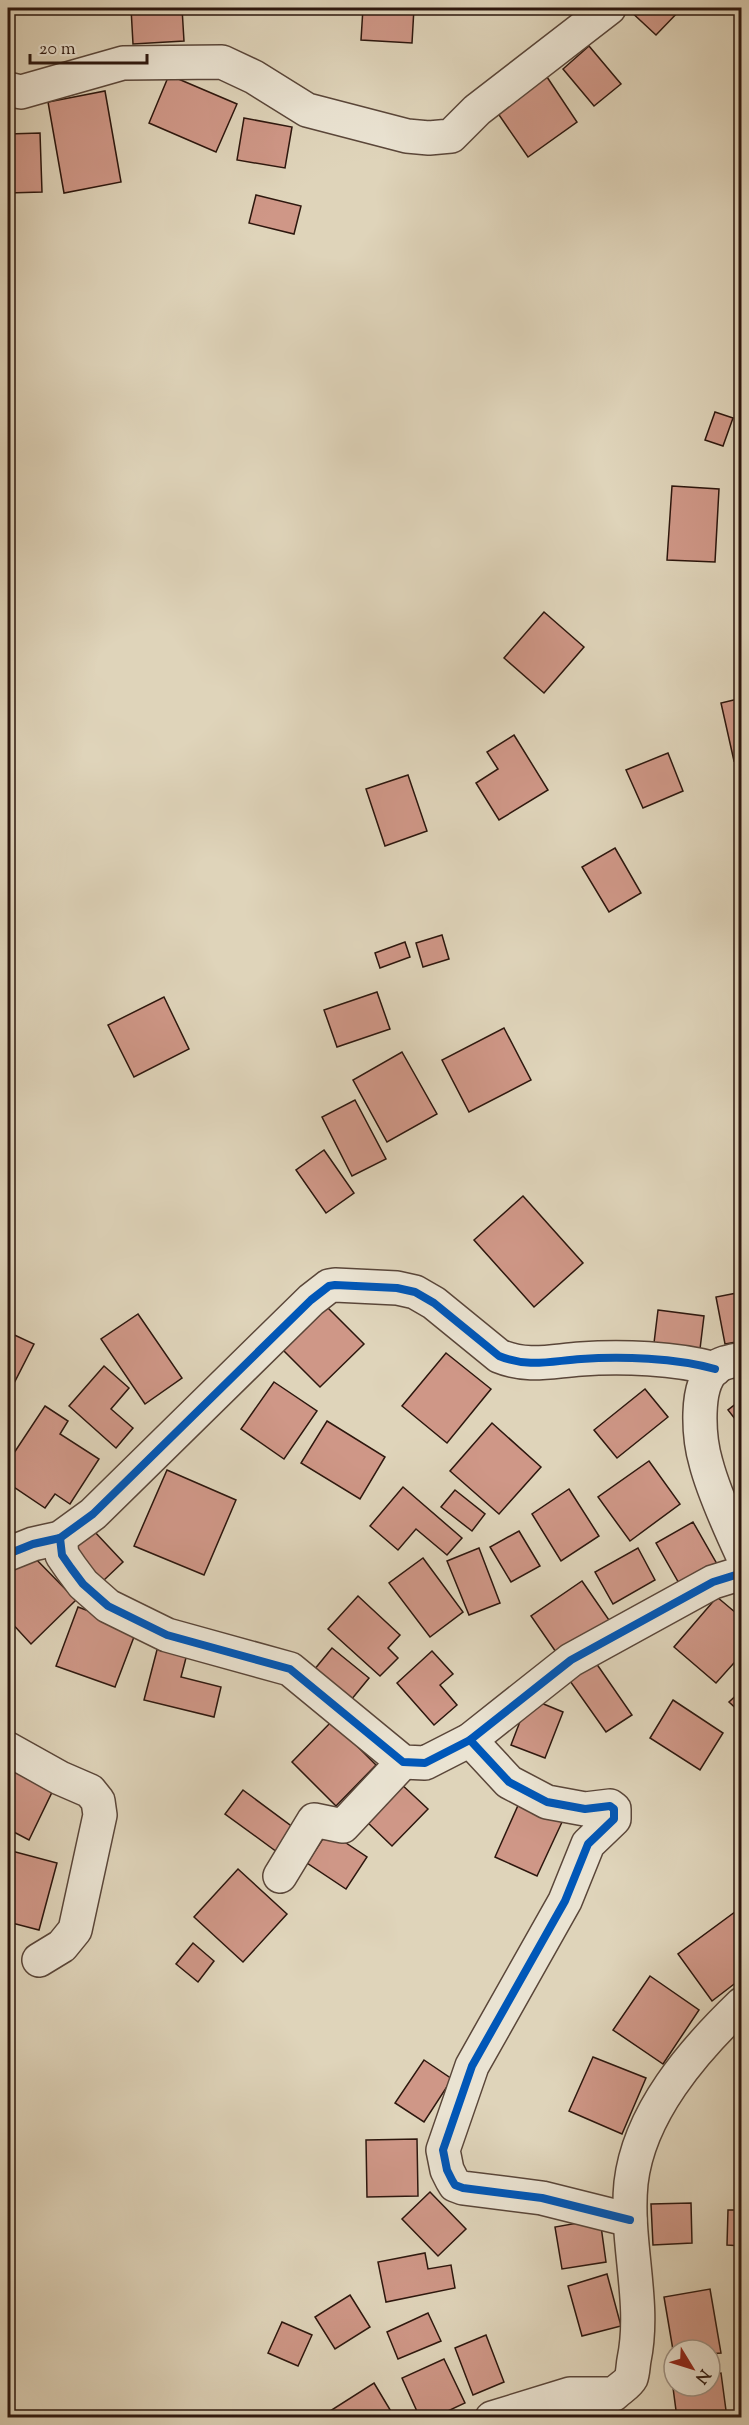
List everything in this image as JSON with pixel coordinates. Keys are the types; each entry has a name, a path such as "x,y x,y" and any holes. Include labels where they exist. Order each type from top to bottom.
{"street":[{"path":"8,89 21,92 123,63 222,62 254,77 307,110 407,136 429,138 452,136 477,110 609,8"},
{"path":"8,1554 33,1544 60,1538 93,1514 328,1286 397,1288 423,1296 499,1356 512,1362 538,1364 610,1358 728,1364"},
{"path":"728,1364 708,1378 701,1396 700,1424 705,1462 741,1554"},
{"path":"60,1538 63,1555 71,1568 83,1584 108,1606 167,1635 290,1669 403,1762 424,1763 470,1740 571,1660 713,1582 741,1573"},
{"path":"470,1740 509,1782 547,1802 585,1809 610,1806 614,1809 614,1819 588,1844 565,1901 472,2066 443,2150 447,2170 455,2185 463,2188 542,2198 630,2220"},
{"path":"8,1749 60,1778 90,1791 98,1801 100,1815 75,1930 62,1946 39,1960"},
{"path":"280,1876 314,1820 343,1826 403,1762"},
{"path":"492,2418 570,2394 614,2394 630,2378 639,2336 630,2220 632,2182 642,2139 658,2106 686,2066 717,2027 741,2004"}],"building":[{"path":"131,8 182,8 184,41 133,44"},
{"path":"363,8 414,8 412,43 361,40"},
{"path":"627,8 682,8 656,35"},
{"path":"589,46 621,84 594,106 563,69"},
{"path":"169,75 237,104 216,152 149,123"},
{"path":"547,77 577,122 528,157 497,112"},
{"path":"105,91 121,182 64,193 48,102"},
{"path":"244,118 292,127 285,168 237,160"},
{"path":"40,133 42,192 8,193 8,134"},
{"path":"256,195 301,206 294,234 249,223"},
{"path":"715,412 733,418 723,446 705,440"},
{"path":"672,486 719,489 715,562 667,560"},
{"path":"544,612 584,647 544,693 504,658"},
{"path":"742,698 742,759 734,761 721,703"},
{"path":"514,735 548,790 499,820 476,783 498,769 487,752"},
{"path":"668,753 683,791 643,808 626,770"},
{"path":"408,775 427,831 385,846 366,789"},
{"path":"615,848 641,893 609,912 582,867"},
{"path":"442,935 449,959 423,967 416,943"},
{"path":"405,942 410,957 380,968 375,953"},
{"path":"377,992 390,1029 337,1047 324,1010"},
{"path":"164,997 189,1049 134,1077 108,1025"},
{"path":"504,1028 531,1080 469,1112 442,1060"},
{"path":"402,1052 437,1114 387,1142 353,1080"},
{"path":"355,1100 386,1159 352,1176 322,1117"},
{"path":"324,1150 354,1193 326,1213 296,1170"},
{"path":"523,1196 583,1263 534,1307 474,1240"},
{"path":"742,1292 742,1341 725,1344 716,1297"},
{"path":"327,1307 364,1344 320,1387 283,1350"},
{"path":"658,1310 704,1316 700,1349 654,1343"},
{"path":"138,1314 182,1378 145,1404 101,1339"},
{"path":"8,1332 34,1344 9,1393 8,1393"},
{"path":"446,1353 491,1389 447,1443 402,1406"},
{"path":"104,1366 129,1388 111,1409 133,1428 116,1448 69,1406"},
{"path":"274,1382 317,1411 284,1459 241,1429"},
{"path":"645,1389 668,1417 617,1458 594,1430"},
{"path":"742,1399 742,1428 728,1410"},
{"path":"45,1406 68,1421 60,1434 99,1459 70,1504 55,1494 45,1508 8,1483 8,1462"},
{"path":"327,1421 385,1457 360,1499 301,1463"},
{"path":"492,1423 541,1467 499,1514 450,1471"},
{"path":"649,1461 680,1504 630,1541 598,1497"},
{"path":"167,1470 236,1500 204,1575 134,1546"},
{"path":"403,1487 462,1538 447,1555 416,1529 398,1550 370,1526"},
{"path":"569,1489 599,1536 561,1561 532,1514"},
{"path":"455,1490 485,1514 472,1531 441,1507"},
{"path":"693,1522 717,1564 680,1585 656,1543"},
{"path":"93,1530 123,1562 103,1581 73,1549"},
{"path":"519,1531 540,1566 511,1582 490,1547"},
{"path":"479,1548 500,1603 469,1615 447,1561"},
{"path":"638,1548 655,1580 613,1604 595,1572"},
{"path":"30,1553 76,1600 31,1644 8,1619 8,1574"},
{"path":"423,1558 463,1612 430,1637 389,1583"},
{"path":"582,1581 609,1620 558,1655 531,1616"},
{"path":"358,1596 400,1635 388,1648 398,1658 380,1676 328,1629"},
{"path":"717,1597 742,1618 742,1654 716,1683 674,1647"},
{"path":"78,1607 137,1629 115,1687 56,1666"},
{"path":"158,1646 187,1654 181,1677 221,1687 214,1717 144,1700"},
{"path":"332,1648 369,1678 351,1700 314,1670"},
{"path":"432,1651 453,1674 440,1685 457,1705 434,1725 397,1683"},
{"path":"596,1663 632,1715 606,1732 570,1681"},
{"path":"742,1690 742,1714 729,1702"},
{"path":"529,1698 563,1712 545,1758 511,1745"},
{"path":"673,1700 723,1733 700,1770 650,1738"},
{"path":"332,1721 376,1765 336,1806 292,1762"},
{"path":"8,1763 55,1786 29,1840 8,1829"},
{"path":"400,1783 428,1809 392,1846 365,1820"},
{"path":"243,1790 294,1828 277,1852 225,1814"},
{"path":"520,1801 563,1820 537,1876 495,1857"},
{"path":"328,1831 367,1857 346,1889 307,1863"},
{"path":"8,1850 57,1863 39,1930 8,1922"},
{"path":"238,1869 287,1914 243,1962 194,1917"},
{"path":"739,1909 742,1913 742,1978 712,2001 678,1954"},
{"path":"193,1943 214,1961 198,1982 176,1964"},
{"path":"650,1976 699,2010 663,2064 613,2030"},
{"path":"593,2057 646,2078 622,2134 569,2111"},
{"path":"424,2060 452,2079 424,2122 395,2103"},
{"path":"417,2139 418,2196 367,2197 366,2140"},
{"path":"430,2192 466,2229 438,2256 402,2219"},
{"path":"691,2203 692,2243 653,2245 651,2204"},
{"path":"728,2210 742,2210 742,2246 727,2245"},
{"path":"600,2219 606,2262 562,2269 555,2227"},
{"path":"425,2253 428,2269 451,2265 455,2288 386,2302 378,2262"},
{"path":"607,2274 621,2326 582,2336 568,2286"},
{"path":"710,2289 718,2338 671,2338 664,2297"},
{"path":"350,2295 370,2327 335,2349 315,2317"},
{"path":"428,2313 441,2341 398,2359 387,2332"},
{"path":"282,2322 312,2335 298,2366 268,2353"},
{"path":"486,2335 504,2382 473,2395 455,2348"},
{"path":"444,2359 465,2403 433,2418 420,2418 402,2378"},
{"path":"722,2380 727,2418 677,2418 674,2398 722,2398"},
{"path":"374,2383 395,2418 319,2418"}],"cycle path":[{"path":"8,1554 33,1544 60,1538 93,1514 311,1300 329,1286 397,1288 415,1292 434,1303 499,1356 510,1360 540,1363 597,1358 631,1358 683,1362 715,1369"},
{"path":"60,1538 62,1555 71,1568 83,1584 108,1606 167,1635 290,1669 403,1762 425,1763 470,1740 571,1660 713,1582 742,1573"},
{"path":"470,1740 509,1782 547,1802 585,1809 610,1806 614,1809 614,1819 588,1844 565,1901 472,2066 443,2150 447,2170 455,2185 463,2188 542,2198 630,2220"}]}
